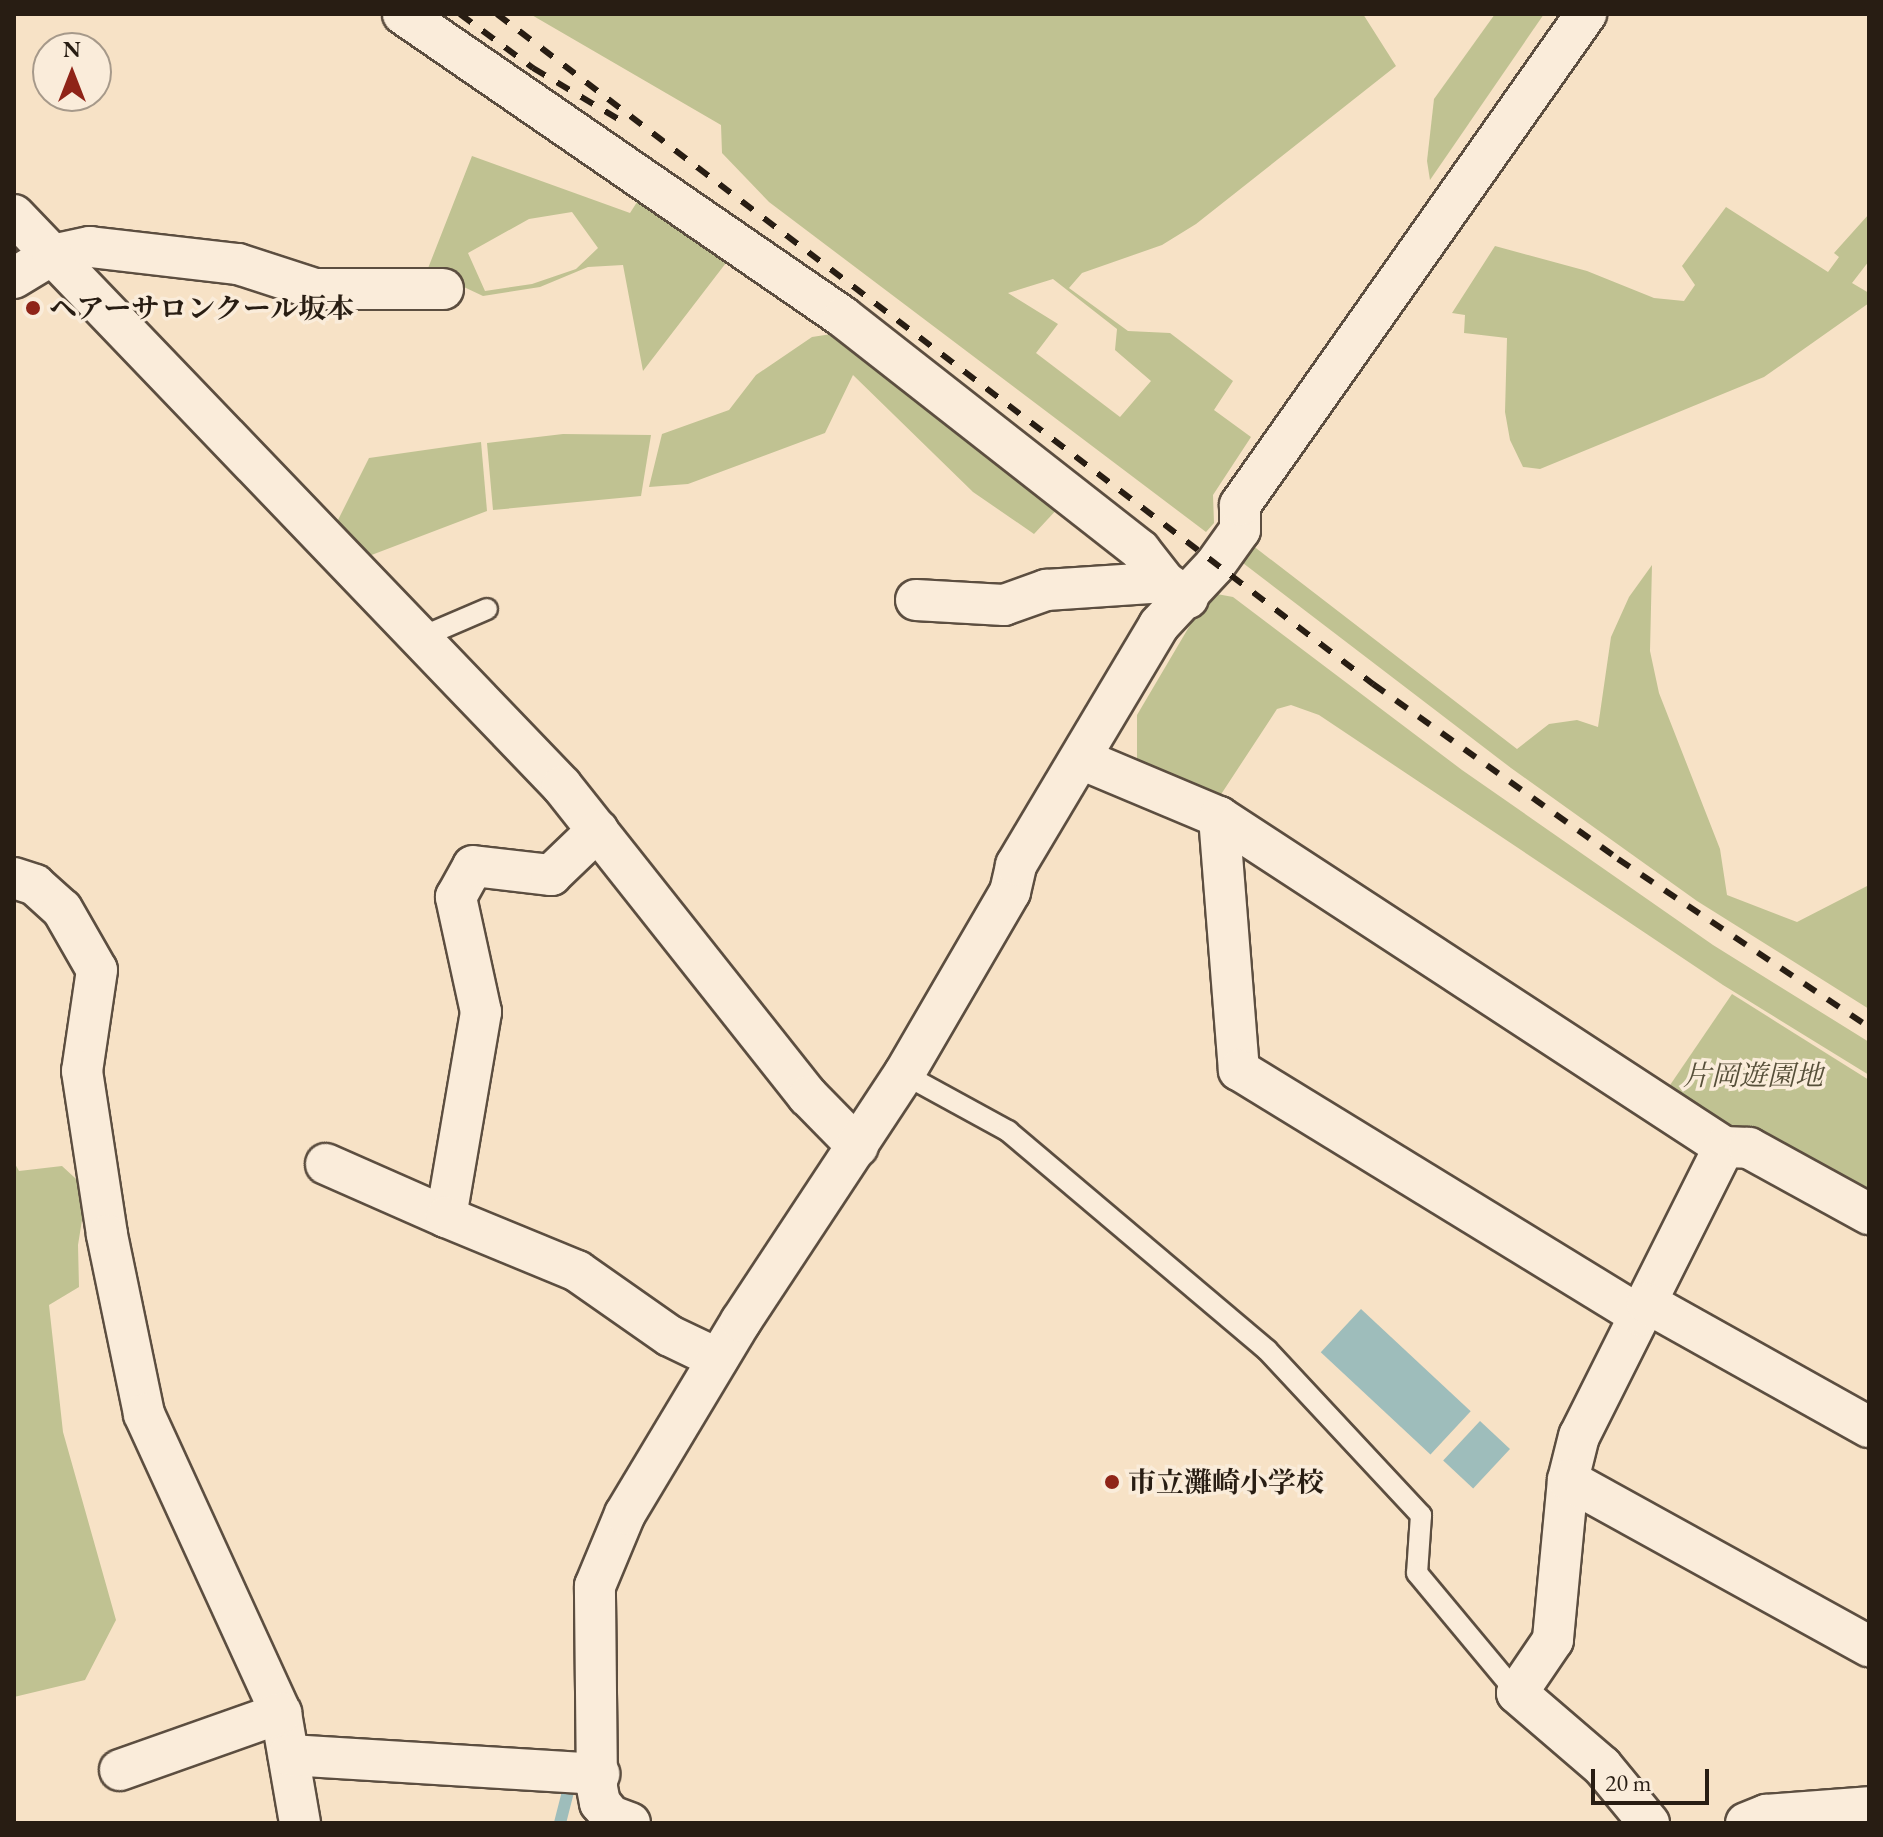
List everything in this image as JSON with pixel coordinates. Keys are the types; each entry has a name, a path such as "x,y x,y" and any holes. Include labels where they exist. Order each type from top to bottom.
{"street":[{"path":"403,14 843,317 1140,550 1176,590"},
{"path":"573,1823 585,1776 595,1586 625,1514 718,1359 904,1074 1010,892 1016,865 1159,625 1176,590 1240,530 1240,505 1586,14"},
{"path":"14,215 417,639 562,786 808,1096 858,1147"},
{"path":"14,278 52,255 90,247 238,264 315,289 443,289"},
{"path":"916,600 1004,605 1046,590 1176,590"},
{"path":"1081,759 1219,817 1724,1147 1749,1148 1869,1214"},
{"path":"1219,817 1239,1070 1643,1309 1869,1427"},
{"path":"446,1217 481,1012 456,897 473,866 551,875 598,830"},
{"path":"14,878 35,885 62,909 97,970 82,1071 107,1235 144,1414 281,1713 300,1823"},
{"path":"1649,1823 1602,1766 1517,1693 1553,1640 1568,1480 1579,1436 1724,1147"},
{"path":"326,1164 577,1271 670,1336 718,1359"},
{"path":"1568,1480 1869,1646"},
{"path":"120,1770 281,1713"},
{"path":"289,1755 585,1776"},
{"path":"585,1776 611,1816 630,1823"},
{"path":"1746,1823 1766,1815 1869,1807"}],"lane":[{"path":"417,639 487,609"},
{"path":"904,1074 1008,1131 1267,1350 1421,1515 1417,1573 1517,1693"}],"green space":[{"path":"530,14 1363,14 1396,66 1196,224 1162,245 1082,273 1069,288 1128,331 1170,333 1233,381 1214,410 1251,437 1213,495 1214,523 1206,532 769,202 722,153 721,125","holes":["1053,279 1117,329 1115,350 1151,381 1120,417 1036,353 1058,324 1008,293"]},
{"path":"1495,14 1544,14 1430,180 1427,161 1434,99"},
{"path":"472,156 630,213 639,199 729,259 643,371 623,265 588,267 540,287 483,296 449,280 425,276","holes":["572,212 598,248 576,269 532,284 485,291 468,253 529,219"]},
{"path":"1726,207 1828,272 1839,257 1834,253 1869,214 1869,261 1852,283 1869,293 1869,303 1764,377 1540,469 1523,467 1510,440 1505,412 1507,338 1464,333 1465,315 1452,313 1495,246 1587,271 1654,298 1684,301 1695,285 1682,266"},
{"path":"838,333 1060,506 1034,534 973,492 853,375 825,433 688,484 649,487 662,434 729,410 756,375 812,337"},
{"path":"563,434 651,435 641,496 493,510 487,443"},
{"path":"481,442 487,511 361,559 335,526 369,458"},
{"path":"1252,545 1517,749 1549,724 1577,720 1598,727 1611,637 1629,597 1652,565 1650,651 1659,693 1720,849 1727,895 1797,922 1869,885 1869,1009 1697,901 1511,768 1239,560"},
{"path":"1217,594 1233,597 1462,770 1713,945 1869,1042 1869,1075 1723,985 1319,715 1291,705 1277,709 1218,799 1137,761 1137,715 1196,615"},
{"name":"片岡遊園地","path":"1732,994 1869,1080 1869,1205 1666,1091"},
{"path":"14,1162 19,1171 62,1166 87,1189 78,1245 79,1287 49,1305 63,1432 116,1620 85,1680 14,1697"}],"water":[{"path":"1361,1309 1471,1411 1430,1454 1321,1352"},
{"path":"1480,1421 1510,1449 1473,1488 1443,1460"}],"waterway":[{"path":"560,1823 571,1780"}],"railway":[{"path":"460,14 533,68 620,120"},
{"path":"497,14 1373,684 1618,859 1869,1027"}],"place":[{"name":"ヘアーサロンクール坂本","path":"33,308"},
{"name":"市立灘崎小学校","path":"1112,1482"}]}
